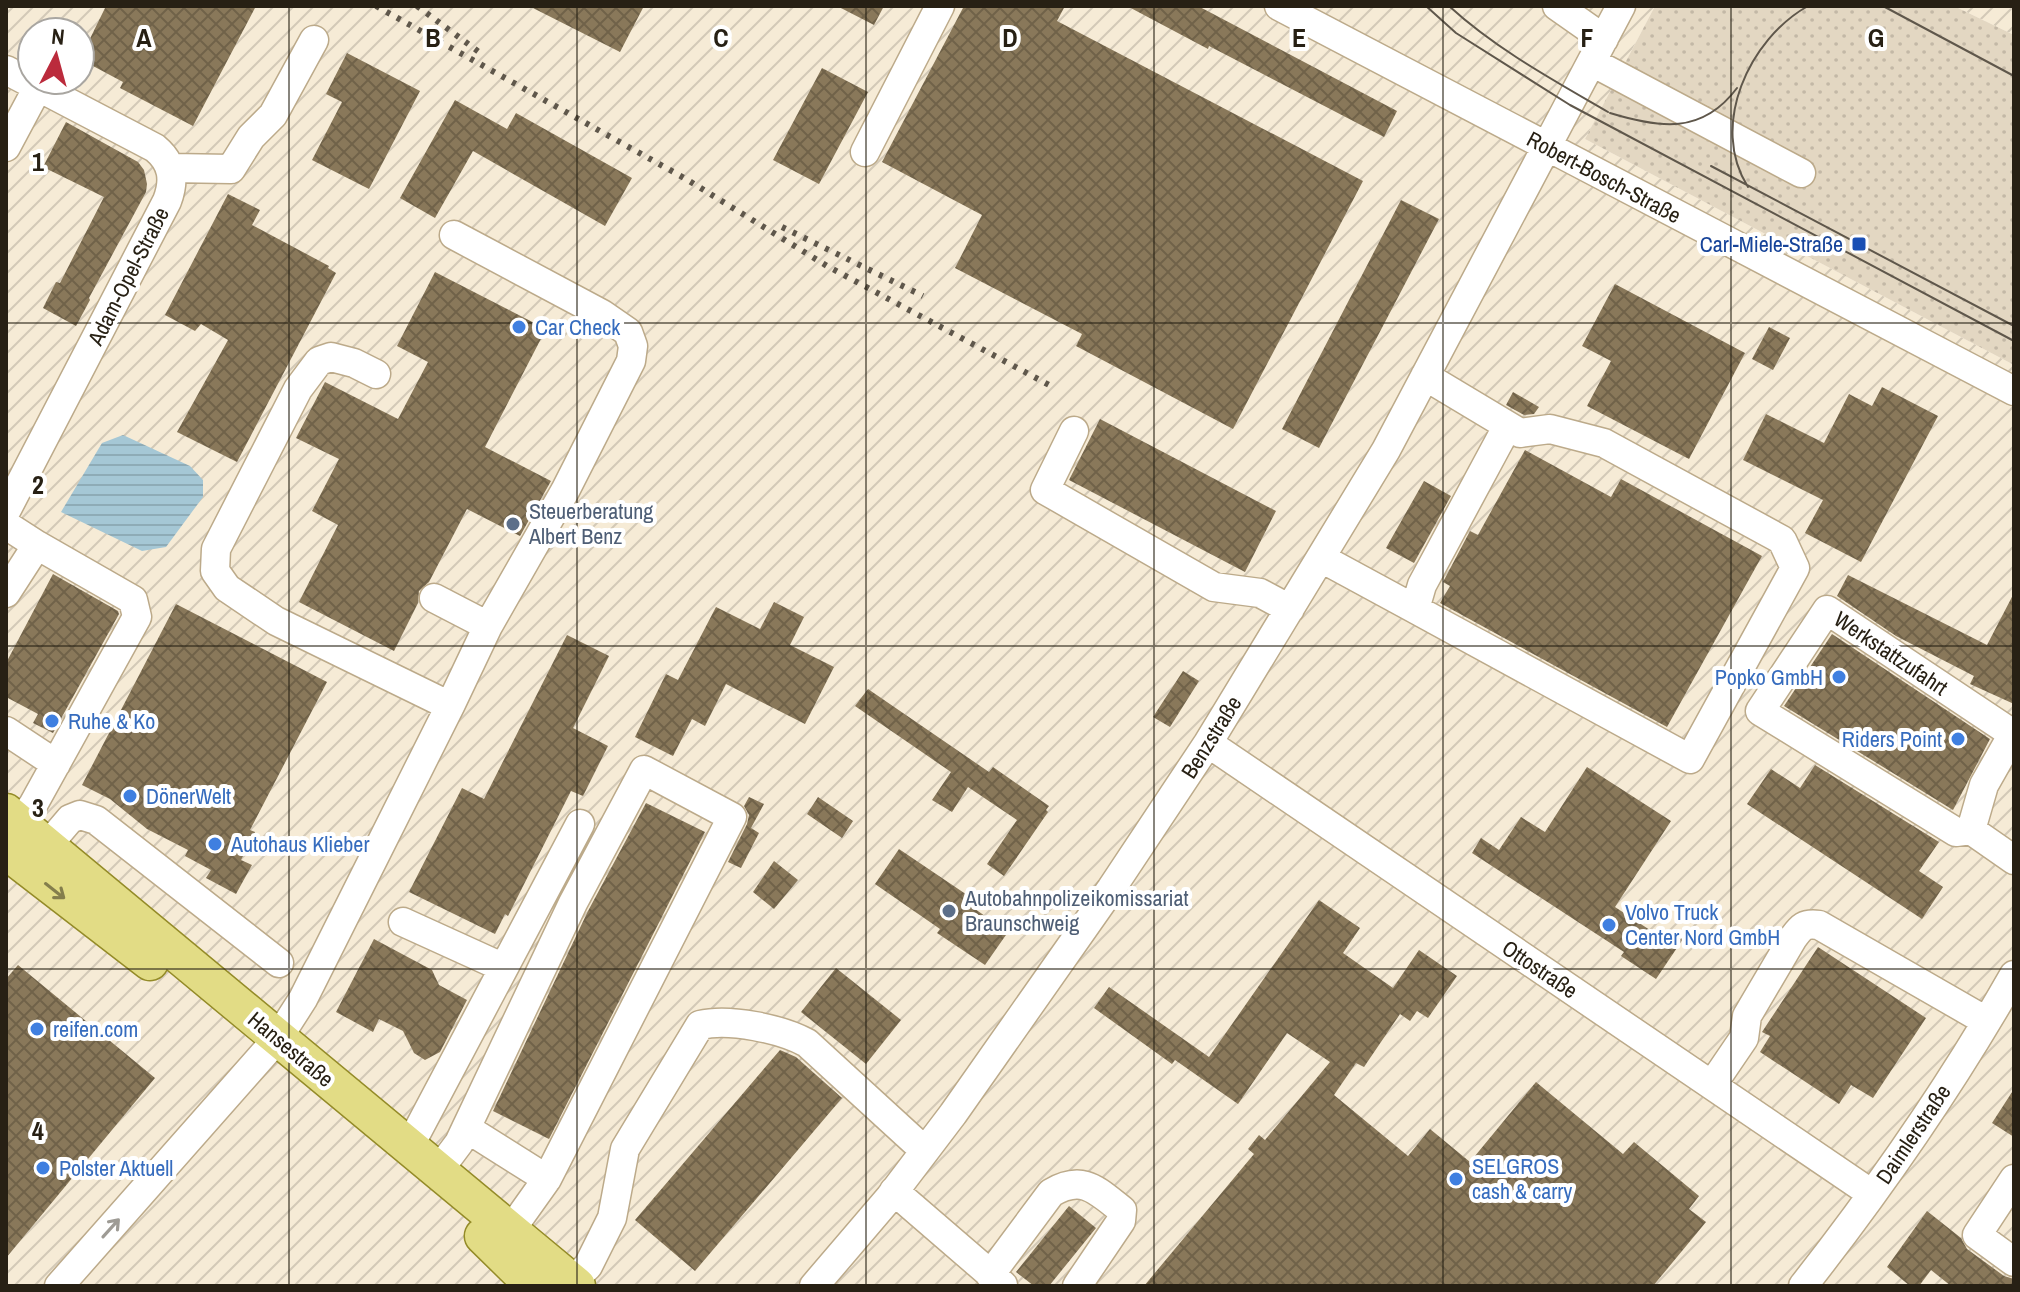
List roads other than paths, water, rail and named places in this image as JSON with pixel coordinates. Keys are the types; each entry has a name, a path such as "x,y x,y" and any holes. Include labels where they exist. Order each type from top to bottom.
{"main road":[{"name":"Hansestraße","path":"17,834 271,1046 478,1231 534,1286"},
{"name":"Hansestraße","path":"271,1046 409,1147 574,1284"}],"street":[{"path":"865,152 940,6"},
{"name":"Robert-Bosch-Straße","path":"1279,6 2014,391"},
{"path":"1557,6 1598,51 1801,173"},
{"path":"1547,147 1621,6"},
{"path":"55,96 155,148 165,156 171,168 231,169 251,137 273,115 314,40"},
{"path":"6,147 33,96"},
{"name":"Benzstraße","path":"814,1286 925,1151 1032,1004 1208,743 1386,450 1547,147"},
{"name":"Adam-Opel-Straße","path":"6,511 167,201 173,182 171,168"},
{"path":"59,1286 271,1046 303,999 488,626 565,491 631,361 633,346 628,332 602,314 454,235"},
{"path":"376,374 354,363 331,357 319,361 298,389 216,549 215,571 227,588 276,621 450,706"},
{"path":"1321,558 1690,759 1795,568 1782,540 1604,443 1550,429 1520,433 1425,376"},
{"path":"1415,609 1422,585 1507,427"},
{"path":"1074,431 1045,490 1214,587 1260,593 1290,609"},
{"path":"6,525 133,600 137,608 137,617 17,834"},
{"path":"6,593 37,545"},
{"path":"434,598 488,626"},
{"name":"Werkstattzufahrt","path":"1827,610 2013,734 1984,785 1971,830 1956,832 1760,711 1827,610"},
{"path":"6,731 56,764"},
{"name":"Ottostraße","path":"1208,743 1872,1194"},
{"path":"438,1171 459,1143 573,903 644,770 732,817 547,1179 510,1231"},
{"path":"17,834 80,815 96,820 279,963"},
{"path":"409,1147 580,824"},
{"path":"1971,830 2014,860"},
{"path":"403,922 502,967"},
{"path":"1712,1085 1744,1038 1747,1016 1793,938 1802,926 1808,924 1819,925 1986,1021"},
{"name":"Daimlerstraße","path":"1803,1286 1872,1194 2013,980"},
{"path":"574,1284 588,1266 612,1218 625,1149 700,1025 715,1022 790,1033 807,1043 925,1151"},
{"path":"466,1128 547,1179"},
{"path":"2014,1179 1977,1235 2014,1262"},
{"path":"894,1191 997,1280 1051,1193 1066,1185 1080,1184 1092,1188 1122,1210 1121,1221 1077,1286"}],"water":[{"path":"123,435 190,466 203,480 203,497 166,547 142,551 61,512 102,443"}],"tram line":[{"path":"1426,6 1456,33 1570,105 2014,341"},
{"path":"1449,6 1505,50 1608,112"},
{"path":"1748,187 1737,163 1733,138 1734,112 1741,86 1768,40 1808,6"},
{"path":"1883,6 2014,76"},
{"path":"1610,113 1646,122 1679,124 1709,114 1737,88"},
{"path":"1711,166 2014,326"}],"railway":[{"path":"376,6 686,179 827,266 1051,386"},
{"path":"417,6 483,55"},
{"path":"782,227 923,296"}],"place":[{"name":"Carl-Miele-Straße","path":"1859,244"},
{"name":"Car Check","path":"519,327"},
{"name":"Steuerberatung Albert Benz","path":"513,524"},
{"name":"Popko GmbH","path":"1839,677"},
{"name":"Ruhe & Ko","path":"52,721"},
{"name":"Riders Point","path":"1958,739"},
{"name":"DönerWelt","path":"130,796"},
{"name":"Autohaus Klieber","path":"215,844"},
{"name":"Autobahnpolizeikomissariat Braunschweig","path":"949,911"},
{"name":"Volvo Truck Center Nord GmbH","path":"1609,925"},
{"name":"reifen.com","path":"37,1029"},
{"name":"Polster Aktuell","path":"43,1168"},
{"name":"SELGROS cash & carry","path":"1456,1179"}]}
